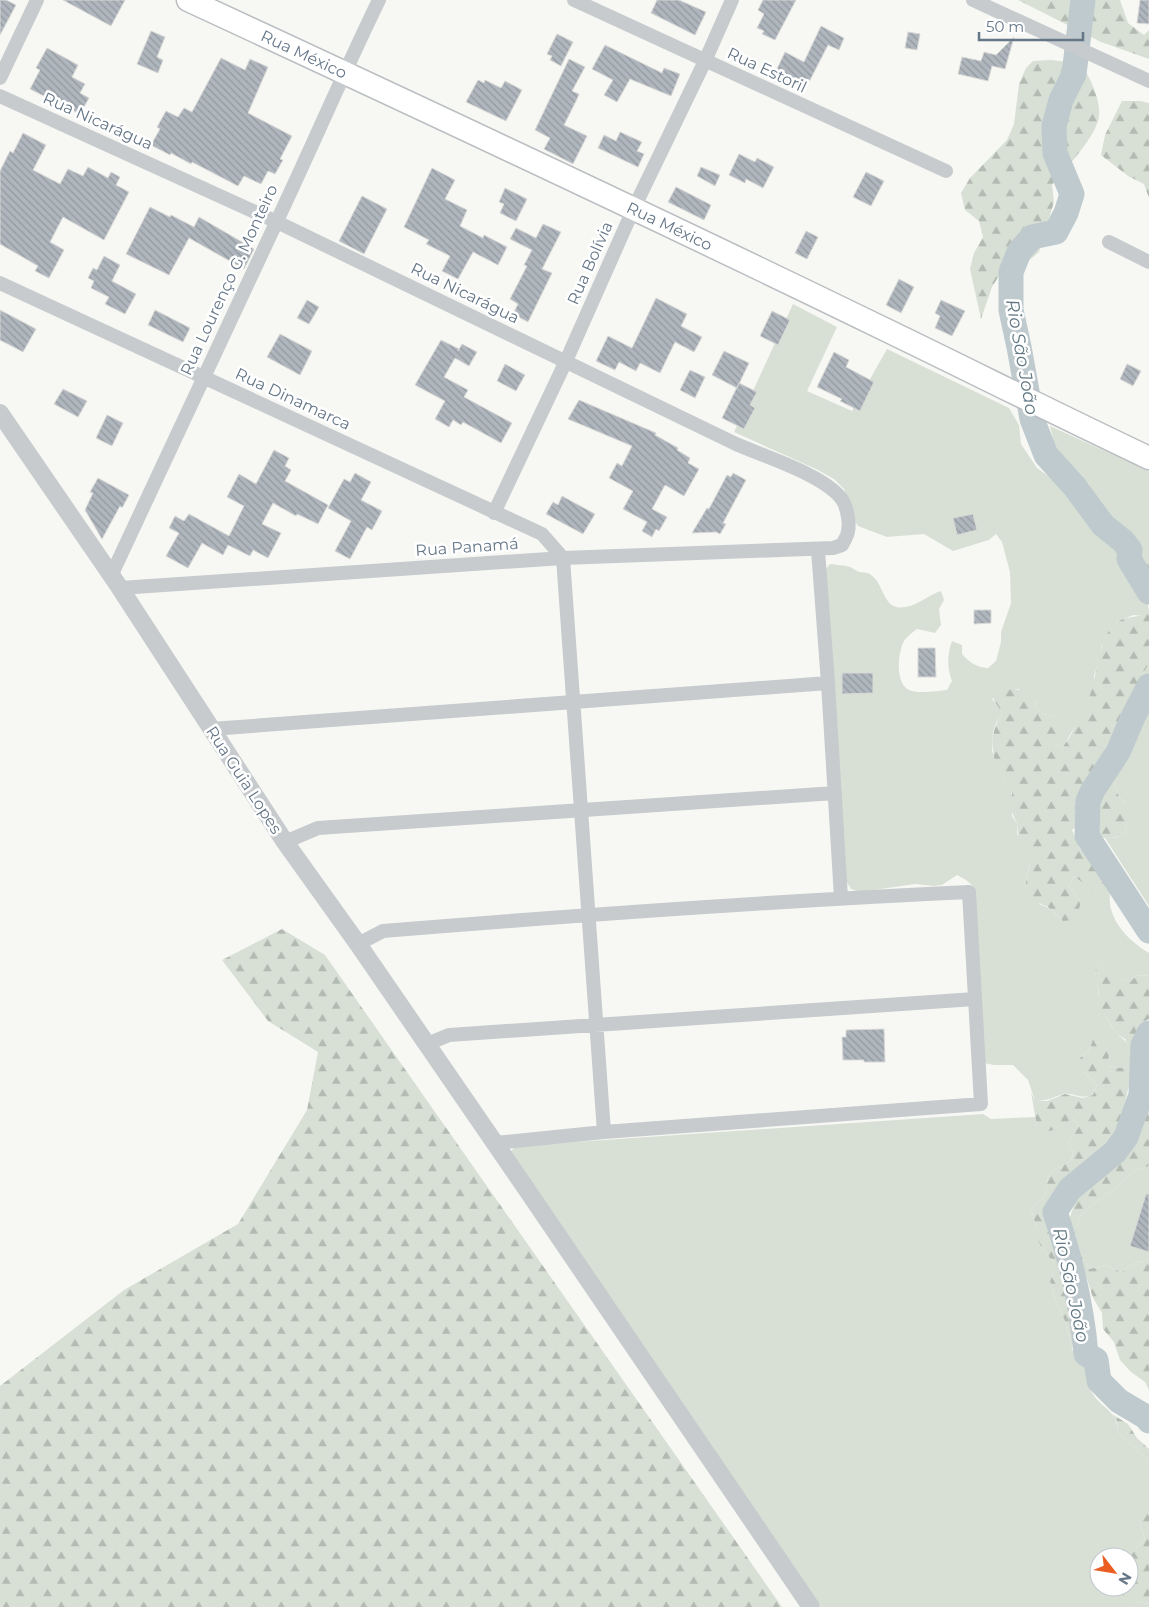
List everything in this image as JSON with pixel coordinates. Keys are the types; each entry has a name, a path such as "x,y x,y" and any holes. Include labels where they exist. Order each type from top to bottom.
{"main road":[{"name":"Rua México","path":"188,0 866,320 1149,458"}],"street":[{"path":"0,78 37,0"},
{"name":"Rua Lourenço G. Monteiro","path":"116,582 203,376 277,222 344,72 380,0"},
{"name":"Rua Estoril","path":"574,0 946,171"},
{"name":"Rua Bolívia","path":"494,513 566,361 633,210 706,61 732,0"},
{"path":"973,0 1149,81"},
{"name":"Rua Nicarágua","path":"0,96 277,222 736,444 805,472 834,490 844,502 847,516 848,531 842,545 818,550"},
{"path":"1109,242 1149,262"},
{"name":"Rua Dinamarca","path":"0,283 542,534 563,558"},
{"name":"Rua Guia Lopes","path":"0,413 116,582 285,842 427,1044 811,1607"},
{"path":"818,550 841,898"},
{"name":"Rua Panamá","path":"116,582 563,558 818,550"},
{"path":"563,558 604,1132"},
{"path":"211,729 828,683"},
{"path":"285,842 318,828 835,793"},
{"path":"358,944 383,932 588,914 969,892 981,1104 604,1132 494,1143"},
{"path":"427,1044 449,1035 975,999"}],"green space":[{"path":"1018,0 1120,0 1128,23 1144,35 1149,30 1149,59 1101,42"},
{"path":"1051,60 1073,64 1083,69 1087,74 1091,80 1098,102 1099,116 1097,124 1080,152 1052,185 1054,202 1039,252 1026,263 1010,258 992,287 981,319 970,269 974,253 983,237 979,221 965,210 961,193 970,178 1007,140 1014,124 1019,84 1026,68 1033,61"},
{"path":"1122,101 1149,103 1149,198 1144,184 1128,176 1101,155 1105,135"},
{"path":"793,304 837,327 807,391 852,411 887,349 1009,408 1019,425 1021,444 1037,468 1062,486 1106,535 1121,546 1122,555 1145,595 1149,613 1143,616 1133,615 1117,622 1101,647 1094,676 1094,686 1087,705 1063,747 1054,745 1053,716 1044,714 1036,709 1035,699 1019,689 1008,691 999,689 992,699 999,706 1002,715 996,723 993,732 992,751 1003,780 1010,787 1012,816 1017,824 1017,834 1028,850 1031,859 1026,879 1039,904 1049,908 1063,921 1081,902 1069,886 1074,876 1091,888 1110,894 1112,912 1121,929 1149,953 1149,976 1137,975 1130,982 1116,977 1109,972 1102,960 1097,968 1095,974 1104,1012 1112,1027 1128,1045 1129,1051 1127,1067 1108,1066 1096,1032 1089,1051 1081,1057 1083,1071 1097,1085 1093,1095 1084,1097 1064,1094 1047,1100 1035,1101 1028,1080 1013,1065 984,1063 974,887 966,880 957,875 942,885 915,884 860,892 851,889 846,881 823,572 830,564 848,566 859,572 869,573 876,579 888,601 898,607 915,604 941,591 944,600 939,609 941,625 935,633 917,629 909,635 901,648 899,668 901,681 909,690 922,692 947,690 952,681 948,661 952,641 962,645 962,654 977,666 988,668 996,661 1001,642 1001,632 1011,603 1010,572 1002,542 996,534 989,540 953,551 924,534 887,537 858,526 853,518 844,489 834,479 734,432"},
{"path":"1050,426 1149,471 1149,548 1142,548 1139,567 1127,537 1100,516 1089,484 1075,474 1063,461 1055,447"},
{"path":"1142,548 1149,548 1149,581 1139,567"},
{"path":"1149,613 1147,667 1099,763 1104,772 1112,778 1119,797 1126,804 1129,813 1125,834 1111,838 1101,837 1079,824 1072,830 1080,849 1088,854 1100,870 1108,876 1112,885 1110,894 1091,889 1074,876 1069,886 1081,902 1073,920 1063,921 1048,907 1033,899 1027,889 1026,882 1030,856 1019,843 1017,824 1009,805 1012,794 998,770 993,754 993,737 1002,715 990,689 1029,690 1035,699 1036,709 1044,714 1053,716 1058,731 1054,745 1063,747 1089,699 1102,647 1110,630 1120,620"},
{"path":"1149,646 1149,906 1105,838 1115,838 1125,834 1127,823 1126,804 1119,797 1112,778 1104,772 1099,764 1107,744 1134,696 1147,667 1147,648"},
{"path":"282,929 325,955 782,1607 0,1607 0,1386 124,1290 238,1224 307,1110 318,1052 268,1021 222,960"},
{"path":"1102,959 1109,972 1130,982 1137,975 1149,976 1149,1019 1145,1021 1135,1035 1139,1065 1129,1086 1119,1137 1108,1153 1073,1177 1057,1191 1048,1209 1049,1222 1072,1310 1072,1350 1065,1321 1055,1299 1050,1281 1054,1272 1054,1263 1041,1247 1037,1238 1037,1229 1031,1210 1045,1196 1048,1177 1053,1170 1071,1161 1073,1153 1068,1143 1079,1126 1073,1118 1056,1129 1046,1132 1037,1127 1031,1092 1035,1101 1047,1101 1065,1094 1083,1098 1093,1095 1097,1085 1076,1064 1089,1051 1096,1031 1107,1043 1108,1066 1127,1067 1129,1047 1125,1039 1117,1034 1100,1008 1095,977 1096,968"},
{"path":"1149,1106 1149,1166 1134,1171 1080,1217 1075,1234 1078,1251 1071,1236 1069,1219 1081,1188 1134,1139 1139,1122"},
{"path":"983,1114 991,1119 1035,1117 1037,1127 1073,1118 1079,1126 1068,1143 1073,1153 1071,1161 1053,1170 1048,1177 1045,1196 1031,1210 1037,1229 1037,1238 1041,1247 1054,1263 1054,1272 1050,1281 1055,1299 1065,1321 1072,1350 1088,1364 1087,1378 1089,1388 1115,1418 1118,1432 1149,1462 1149,1502 1144,1502 1139,1520 1145,1539 1138,1547 1089,1547 1089,1597 1130,1597 1136,1601 1149,1604 1149,1607 821,1607 509,1153 516,1146"},
{"path":"1149,1166 1149,1260 1135,1263 1121,1272 1106,1265 1090,1269 1078,1251 1075,1233 1080,1217 1134,1171"},
{"path":"1078,1251 1090,1269 1106,1265 1121,1272 1135,1263 1149,1260 1149,1390 1145,1382 1131,1372 1120,1360 1114,1342 1103,1329 1102,1313 1093,1298"},
{"path":"1112,1414 1128,1424 1137,1438 1149,1449 1149,1462 1118,1432 1117,1422"},
{"path":"1144,1502 1149,1502 1149,1604 1126,1600 1124,1597 1139,1597 1138,1547 1145,1539 1137,1509"}],"building":[{"path":"0,0 6,0 16,5 0,35"},
{"path":"63,0 125,0 111,26"},
{"path":"657,0 679,0 706,12 695,35 651,13"},
{"path":"763,0 796,0 775,40 762,34 764,31 757,28 764,14 758,10"},
{"path":"1140,0 1149,0 1149,24 1137,23"},
{"path":"821,26 844,38 839,50 828,45 808,84 796,78 793,83 775,73 785,52 804,62"},
{"path":"151,31 165,37 157,57 163,60 158,73 137,64"},
{"path":"908,32 920,34 917,50 905,48"},
{"path":"557,34 573,42 561,66 550,60 552,56 547,54"},
{"path":"1014,37 1005,69 992,66 988,81 958,74 962,57 981,61 984,52 996,55"},
{"path":"605,45 662,73 664,68 680,74 671,96 630,79 617,102 604,95 613,80 592,69"},
{"path":"47,48 78,65 72,77 85,84 80,93 89,98 80,114 30,89 40,70 36,68"},
{"path":"221,58 245,70 250,59 268,67 248,113 292,136 280,159 283,160 275,174 268,171 261,184 244,176 238,186 192,162 191,164 151,145 160,129 157,127 166,111 178,117 184,108 192,112"},
{"path":"569,59 585,67 572,91 579,94 564,125 587,136 573,164 544,149 550,138 535,130"},
{"path":"478,80 484,83 485,80 501,88 505,81 522,90 506,121 466,102"},
{"path":"620,132 642,142 637,151 644,154 638,167 598,148 604,135 616,141"},
{"path":"23,133 46,145 33,170 60,184 68,169 83,176 88,167 108,178 111,172 120,177 116,185 129,192 104,240 63,217 50,242 64,250 49,278 35,271 38,266 0,244 0,171 10,151 13,153"},
{"path":"739,154 755,162 757,158 774,167 763,188 746,179 745,183 729,175"},
{"path":"701,167 720,175 715,186 697,176"},
{"path":"432,168 455,180 445,199 467,210 460,226 483,238 484,235 507,247 498,265 473,252 458,279 442,271 450,256 426,244 429,240 404,227"},
{"path":"866,172 884,181 871,206 853,197"},
{"path":"676,187 711,205 704,220 668,202"},
{"path":"505,188 527,199 516,221 500,213 504,204 499,202"},
{"path":"362,196 387,209 364,254 339,241"},
{"path":"150,207 194,227 199,217 254,249 244,269 189,238 169,275 126,254"},
{"path":"543,224 561,232 542,269 552,273 528,322 513,314 518,304 510,299 527,266 524,265 532,250 510,239 516,228 536,238"},
{"path":"806,231 818,237 807,259 795,253"},
{"path":"104,256 120,265 112,281 136,294 125,314 105,304 109,297 91,288 94,281 88,278 93,268 97,270"},
{"path":"899,279 914,287 901,313 886,305"},
{"path":"656,298 687,314 681,326 702,337 694,352 675,342 660,373 640,363 636,371 619,362 615,370 596,361 608,336 632,348"},
{"path":"307,300 319,307 309,324 297,318"},
{"path":"941,300 965,311 952,336 935,328 940,316 935,313"},
{"path":"0,310 36,329 23,352 0,340"},
{"path":"155,310 190,328 183,342 148,325"},
{"path":"772,311 790,320 778,345 760,336"},
{"path":"280,334 312,351 300,375 267,357"},
{"path":"441,340 459,349 458,351 462,344 477,352 469,366 455,358 444,377 468,390 464,397 512,423 501,443 463,422 461,425 453,420 449,427 435,419 445,401 415,385"},
{"path":"724,351 749,363 737,388 712,375"},
{"path":"834,352 849,360 846,367 874,382 860,411 840,401 842,399 817,387"},
{"path":"505,364 525,375 516,391 497,381"},
{"path":"1127,364 1141,371 1133,386 1120,379"},
{"path":"690,370 705,377 695,398 680,390"},
{"path":"739,383 757,392 750,405 755,408 744,429 722,418"},
{"path":"63,389 87,401 78,417 54,404"},
{"path":"579,400 656,433 655,435 678,448 677,450 690,458 688,463 699,469 684,496 665,485 652,509 667,517 659,531 656,529 652,537 642,531 647,522 623,509 633,491 609,478 617,463 622,466 632,446 568,419"},
{"path":"107,415 123,423 112,446 96,438"},
{"path":"274,450 289,458 285,466 291,470 285,481 328,505 318,524 297,514 296,516 273,503 262,524 281,533 268,558 253,550 250,556 228,545 223,555 202,543 188,568 166,556 179,533 169,528 175,516 184,521 189,514 229,536 244,506 227,497 239,474 256,484"},
{"path":"355,473 371,482 361,500 382,511 372,530 367,527 350,559 335,551 351,521 328,508 344,479 350,482"},
{"path":"733,473 746,480 723,523 726,524 720,534 716,532 692,533 707,508 709,509 727,475 731,477"},
{"path":"98,478 129,495 122,508 120,506 102,539 85,510 93,493 90,492"},
{"path":"562,496 595,514 583,534 546,514 553,502 558,505"},
{"path":"973,514 977,530 957,535 953,518"},
{"path":"974,610 991,610 991,623 974,624"},
{"path":"918,648 935,648 936,677 918,677"},
{"path":"842,673 873,673 873,693 842,694"},
{"path":"884,1029 885,1062 843,1060 842,1037 846,1037 846,1030"},
{"path":"1146,1194 1149,1194 1149,1252 1130,1246"}],"waterway":[{"name":"Rio São João","path":"1083,0 1074,74 1061,100 1054,126 1055,153 1072,194 1066,213 1056,232 1032,237 1019,252 1011,272 1011,310 1032,419 1046,455 1075,487 1103,525 1123,541 1130,550 1129,559 1149,592"},
{"name":"Rio São João","path":"1149,686 1118,752 1088,801 1087,836 1149,931"},
{"name":"Rio São João","path":"1149,1033 1143,1045 1141,1095 1126,1137 1115,1152 1070,1189 1055,1212 1075,1282 1086,1354 1096,1360 1099,1381 1119,1401 1146,1417 1149,1421"}]}
